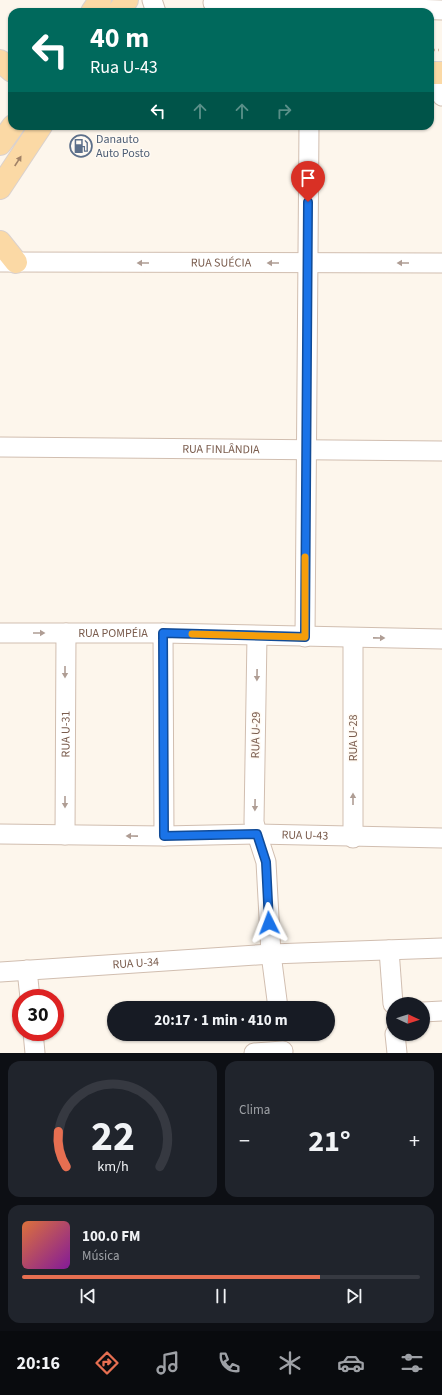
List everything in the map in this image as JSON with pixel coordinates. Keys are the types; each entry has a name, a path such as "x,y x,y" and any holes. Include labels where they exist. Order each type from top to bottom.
{"main road":[{"path":"0,61 8,68"},
{"path":"0,144 10,130"},
{"path":"0,188 40,130"},
{"path":"0,242 8,262"}],"street":[{"path":"212,5 350,8"},
{"path":"434,73 442,96"},
{"path":"305,637 305,450 309,130"},
{"name":"RUA SUÉCIA","path":"8,262 307,264 442,263"},
{"name":"RUA FINLÂNDIA","path":"0,447 442,452"},
{"name":"RUA POMPÉIA","path":"0,633 163,633 442,639"},
{"name":"RUA U-31","path":"65,835 66,633"},
{"path":"163,633 164,836"},
{"name":"RUA U-29","path":"257,636 254,822 266,862 271,954 277,1001"},
{"name":"RUA U-28","path":"353,638 353,838"},
{"name":"RUA U-43","path":"0,834 164,836 257,834 353,838 442,838"},
{"name":"RUA U-34","path":"0,972 271,954 442,948"},
{"path":"389,950 392,997"},
{"path":"27,970 29,989"},
{"path":"430,1012 442,1011"},
{"path":"34,1041 36,1053"},
{"path":"396,1041 397,1053"},
{"path":"254,1053 282,1046"}],"slow traffic":[{"path":"192,634 305,637 305,557"}],"place":[{"name":"Danauto Auto Posto","path":"81,146"}],"route":[{"path":"269,923 266,862 257,834 164,836 163,633 305,637 305,450 308,202"}]}
